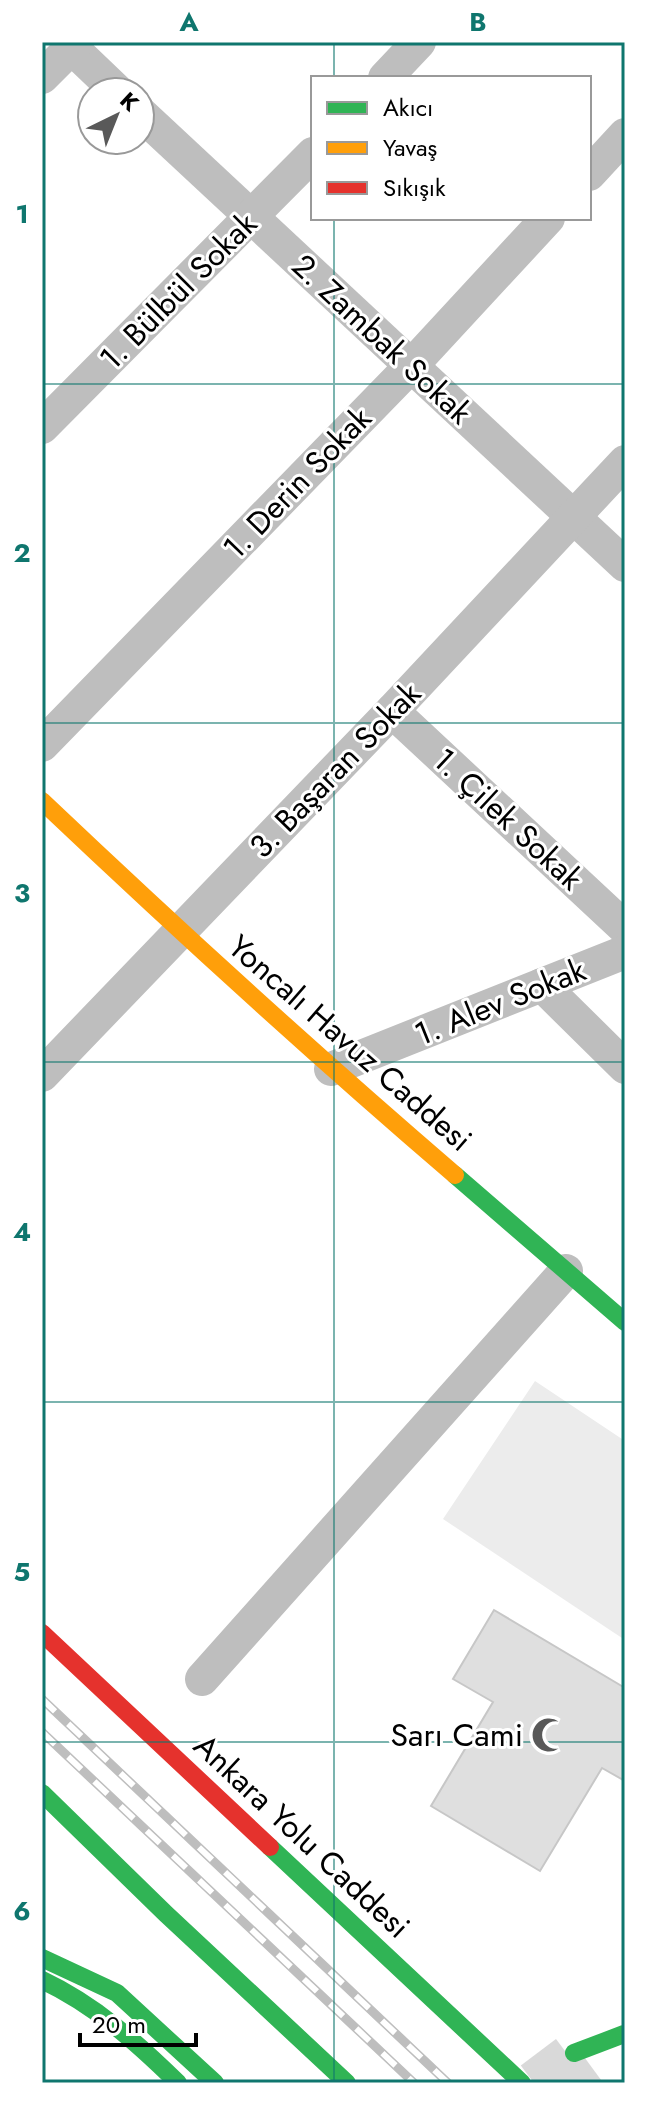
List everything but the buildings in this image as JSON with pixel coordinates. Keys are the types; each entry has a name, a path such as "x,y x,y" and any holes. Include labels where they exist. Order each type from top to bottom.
{"main road":[{"name":"Yoncalı Havuz Caddesi","path":"42,801 331,1069 625,1322"},
{"name":"Ankara Yolu Caddesi","path":"42,1633 522,2083"},
{"path":"42,1793 347,2083"},
{"path":"91,1868 166,1914"},
{"path":"42,1958 117,1993 215,2083"},
{"path":"42,1980 71,1992 115,2025 178,2083"},
{"path":"574,2053 624,2034"},
{"path":"593,2069 624,2034"}],"street":[{"path":"387,76 419,42"},
{"path":"42,77 74,45 103,76"},
{"name":"2. Zambak Sokak","path":"156,128 625,565"},
{"path":"591,172 625,135"},
{"name":"1. Bülbül Sokak","path":"42,427 311,156"},
{"name":"1. Derin Sokak","path":"42,745 412,365 546,220"},
{"name":"3. Başaran Sokak","path":"42,1075 392,711 625,462"},
{"name":"1. Çilek Sokak","path":"392,711 625,928"},
{"name":"1. Alev Sokak","path":"331,1069 625,952"},
{"path":"542,985 625,1067"},
{"path":"202,1679 566,1271"}],"shaded area":[{"path":"535,1381 625,1441 625,1640 443,1519"}],"tunnel":[{"path":"534,2083 574,2053"},
{"path":"574,2083 593,2069"}],"railway":[{"path":"42,1699 448,2083"},
{"path":"42,1732 414,2083"}],"traffic: fast":[{"path":"455,1175 625,1322"},
{"path":"42,1793 347,2083"},
{"path":"270,1847 522,2083"},
{"path":"42,1958 117,1993 215,2083"},
{"path":"42,1980 80,2001 114,2026 178,2083"},
{"path":"574,2053 624,2034"}],"traffic: slow":[{"path":"42,801 246,991 455,1175"}],"traffic: jam":[{"path":"42,1633 270,1847"}],"place":[{"name":"Sarı Cami","path":"549,1735"}]}
